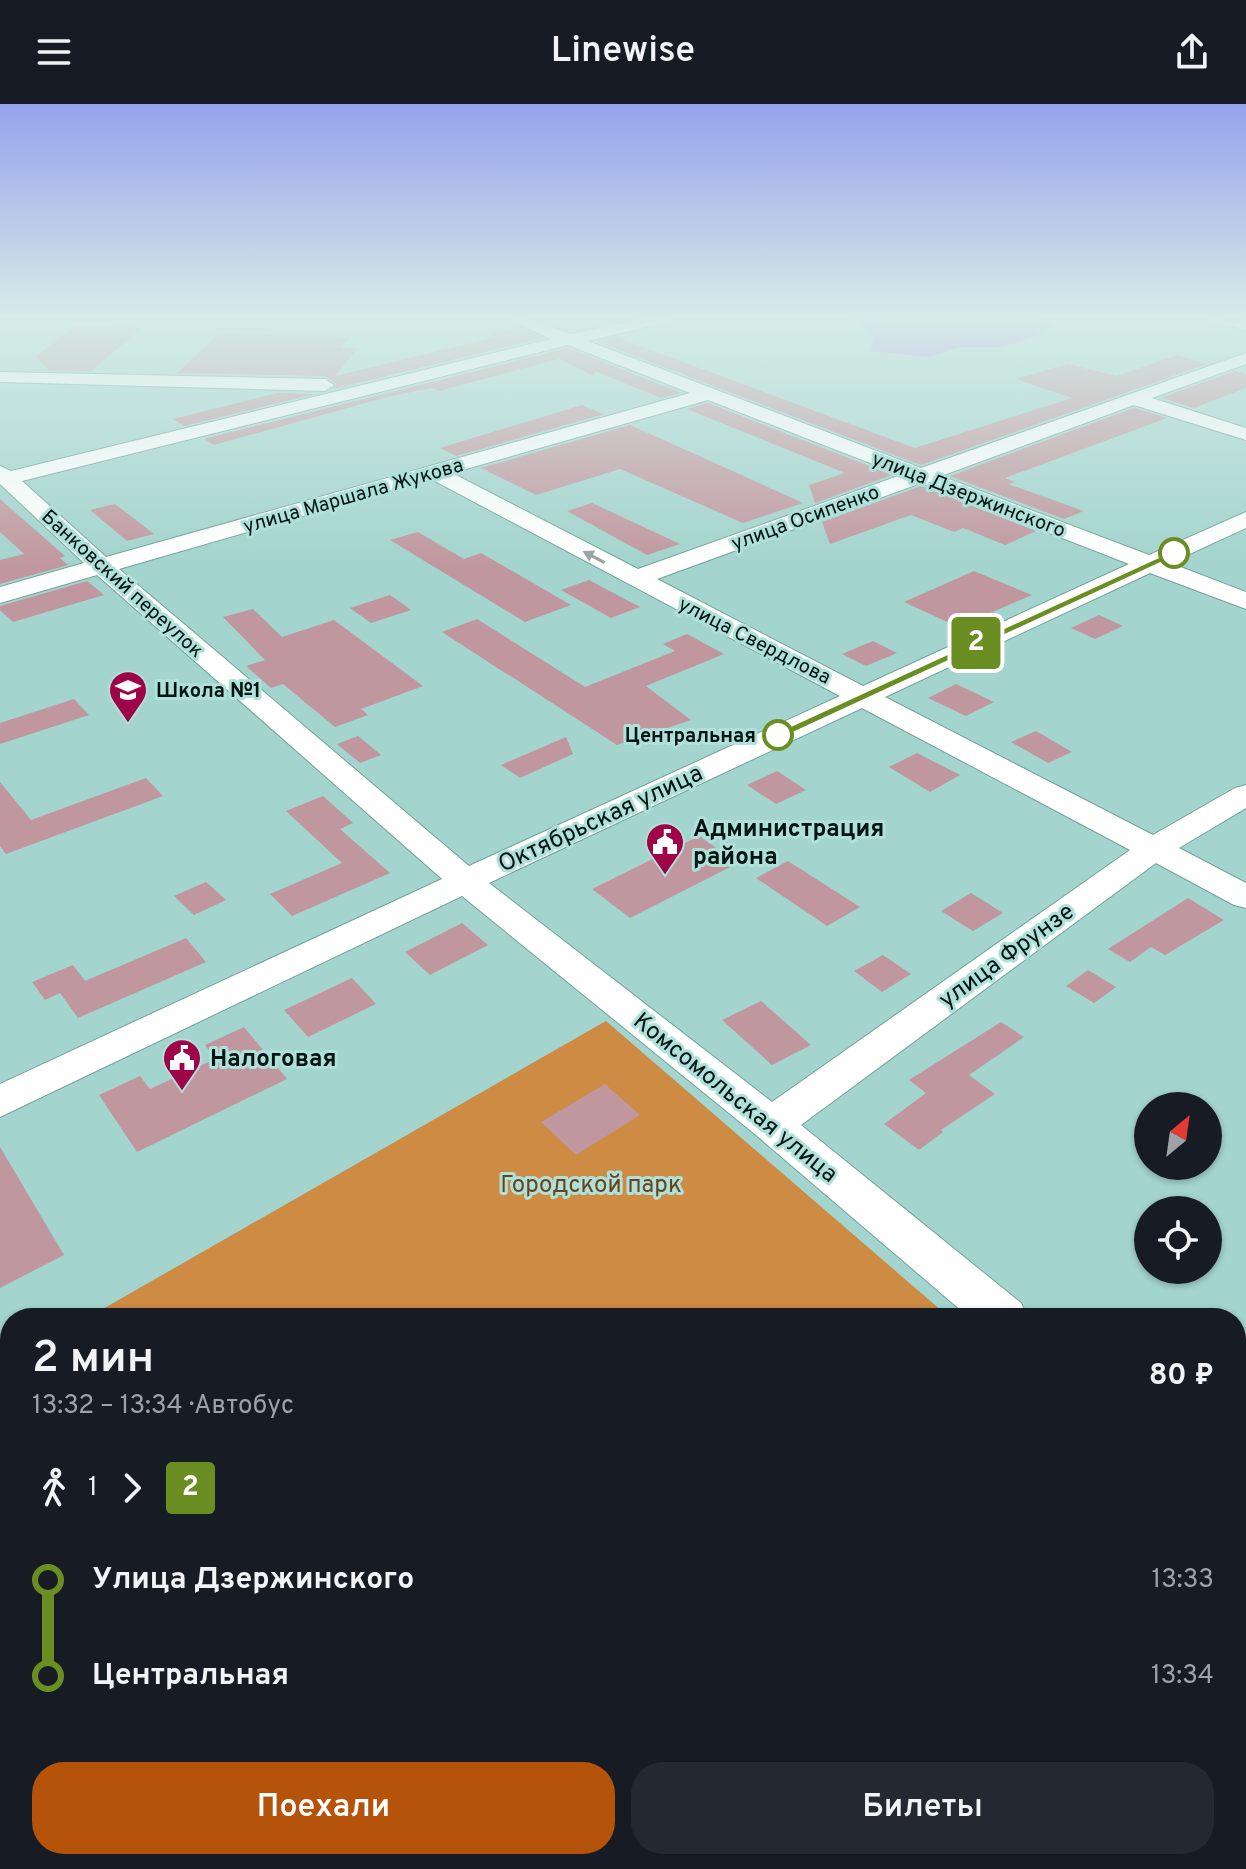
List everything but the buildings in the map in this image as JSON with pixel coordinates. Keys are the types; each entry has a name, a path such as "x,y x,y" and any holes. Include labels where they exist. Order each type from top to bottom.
{"street":[{"path":"4,475 313,400"},
{"name":"улица Маршала Жукова","path":"0,595 685,400"},
{"name":"улица Дзержинского","path":"724,400 1246,601"},
{"name":"улица Осипенко","path":"635,579 1130,400"},
{"path":"1138,400 1246,434"},
{"name":"улица Свердлова","path":"433,472 1246,897"},
{"name":"Банковский переулок","path":"4,475 101,566 465,881"},
{"name":"Октябрьская улица","path":"0,1102 465,881 1246,519"},
{"name":"улица Фрунзе","path":"771,1124 1155,848 1246,795"},
{"name":"Комсомольская улица","path":"465,881 771,1124 992,1308"}],"green space":[{"name":"Городской парк","path":"606,1021 938,1308 104,1308"}],"bus line":[{"name":"2","path":"778,735 1174,553"}],"place":[{"name":"Школа №1","path":"128,724"},
{"name":"Центральная","path":"778,735"},
{"name":"Администрация района","path":"665,876"},
{"name":"Налоговая","path":"182,1092"}]}
